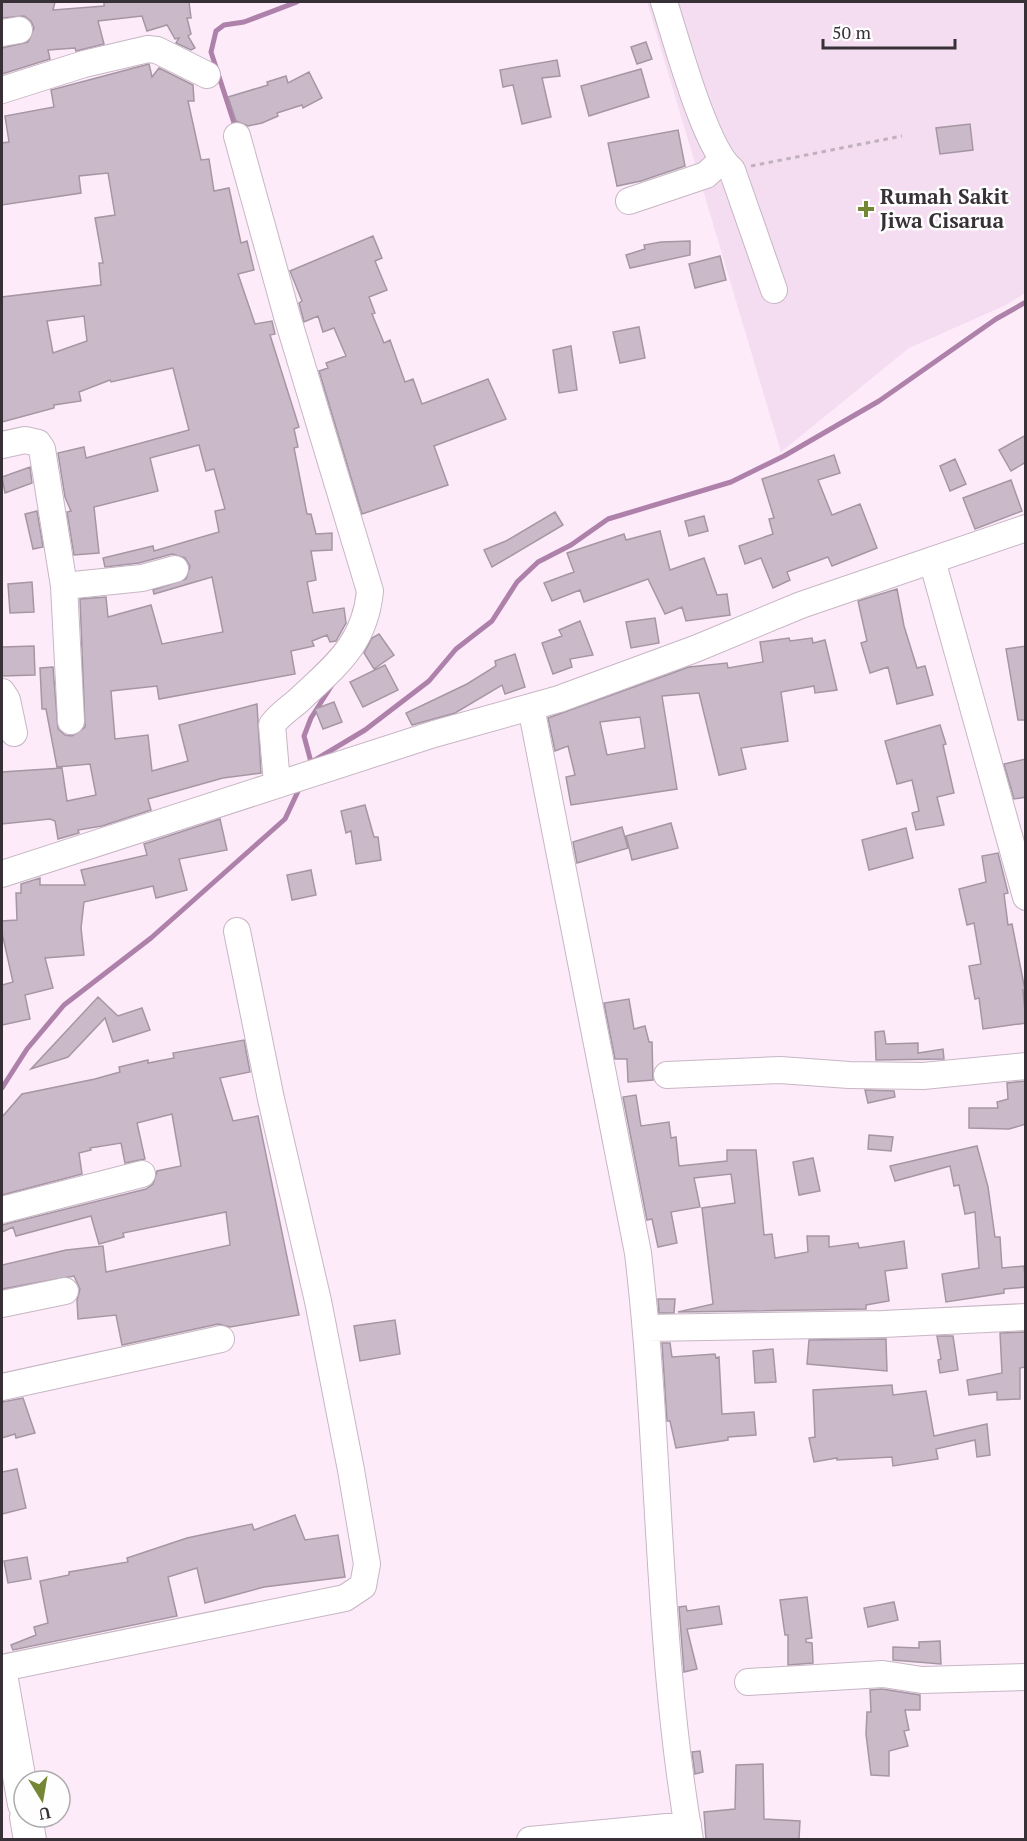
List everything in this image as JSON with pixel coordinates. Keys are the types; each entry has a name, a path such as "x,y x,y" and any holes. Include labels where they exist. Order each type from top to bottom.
{"main road":[{"path":"2,1680 18,1769"}],"street":[{"path":"664,2 694,97 727,166 774,290"},
{"path":"2,90 84,64 148,49 157,50 207,75"},
{"path":"237,136 287,316 370,591 368,615 358,637 342,660 272,726 288,780"},
{"path":"629,201 727,166"},
{"path":"2,445 25,440 38,443 42,449 64,586 72,721"},
{"path":"2,874 288,780 559,699 695,649 801,605 1026,528"},
{"path":"932,560 1026,897"},
{"path":"64,586 142,578 175,569"},
{"path":"2,692 7,700 14,733"},
{"path":"530,1839 689,1832 663,1620 647,1328 639,1253 531,707"},
{"path":"2,1668 345,1598 363,1586 367,1564 351,1470 318,1301 271,1100 237,931"},
{"path":"667,1075 780,1070 849,1075 923,1076 1026,1066"},
{"path":"2,1210 142,1174"},
{"path":"2,1304 65,1291"},
{"path":"647,1328 883,1324 1026,1317"},
{"path":"2,1387 221,1339"},
{"path":"748,1682 883,1674 922,1680 1026,1677"}],"path":[{"path":"727,166 902,136"}],"shaded area":[{"name":"Rumah Sakit Jiwa Cisarua","path":"647,2 1025,2 1025,293 1006,305 909,348 781,452"}],"building":[{"path":"2,2 55,2 53,10 104,6 104,2 189,2 191,18 187,18 191,34 188,36 195,48 191,50 176,43 179,38 175,39 167,25 147,31 142,16 98,21 104,44 76,51 75,48 48,50 50,59 2,74 2,48 28,42 34,28 31,21 24,16 2,18"},
{"path":"646,42 652,59 637,64 631,47"},
{"path":"557,60 560,76 542,78 551,117 522,124 513,85 503,87 500,70"},
{"path":"149,64 152,77 159,68 193,85 194,101 188,101 201,160 209,159 214,191 229,188 241,243 247,241 254,270 238,274 255,324 272,321 275,334 270,335 299,427 294,429 298,447 294,448 307,514 311,514 316,534 332,533 332,550 311,551 316,580 307,582 313,613 344,608 346,623 336,641 330,642 327,635 312,641 314,646 291,651 295,674 159,699 157,686 111,691 115,739 148,735 152,771 188,761 179,725 257,704 261,773 223,778 148,799 151,810 102,826 78,830 79,833 58,839 55,821 50,819 2,824 2,772 62,768 67,801 96,795 90,764 57,767 46,709 42,709 40,668 53,667 58,729 65,735 72,736 85,727 80,599 106,597 108,617 151,605 162,644 223,632 212,577 154,594 153,590 186,579 190,566 185,558 172,554 139,563 105,567 103,558 153,546 154,551 219,532 215,511 225,509 214,469 206,471 199,445 150,458 158,491 94,507 99,553 74,555 67,512 71,511 65,497 58,453 84,447 86,458 189,430 173,368 111,382 110,380 79,392 81,401 54,405 54,408 2,422 2,297 101,285 99,263 103,263 95,218 115,215 108,173 79,176 81,193 2,205 2,143 9,142 5,116 54,107 51,90","holes":["84,316 87,341 53,353 47,321"]},
{"path":"641,69 649,97 589,116 581,86"},
{"path":"309,72 322,98 303,108 302,105 277,113 278,116 262,123 248,126 236,121 228,97 268,85 267,82 286,76 288,83"},
{"path":"970,124 973,150 940,154 936,128"},
{"path":"678,130 685,166 641,181 617,186 608,143"},
{"path":"373,236 382,258 375,261 387,290 369,297 375,313 372,314 384,343 390,340 405,382 413,379 422,404 488,379 506,419 434,446 448,485 362,514 319,371 328,368 326,363 346,356 334,328 323,332 318,316 304,322 299,303 302,301 290,271"},
{"path":"690,241 690,255 630,268 626,255 645,249 644,245"},
{"path":"720,256 726,280 695,288 689,264"},
{"path":"639,327 645,358 620,363 613,332"},
{"path":"571,346 577,390 559,393 553,350"},
{"path":"1026,435 1026,462 1011,471 999,450"},
{"path":"834,455 840,473 818,480 832,515 860,504 877,548 832,566 828,557 787,572 790,580 773,588 761,558 745,564 739,546 773,534 769,519 774,518 762,479"},
{"path":"955,459 966,484 950,491 940,466"},
{"path":"30,467 32,483 5,493 2,477"},
{"path":"1011,480 1022,511 975,529 963,498"},
{"path":"37,511 43,547 33,549 25,514"},
{"path":"555,512 563,525 492,567 484,550 506,541"},
{"path":"704,516 708,531 689,536 685,521"},
{"path":"660,531 670,570 704,558 717,595 727,594 730,615 686,621 682,607 665,614 648,579 584,602 580,590 552,601 544,583 574,572 567,553 624,534 626,540"},
{"path":"32,582 34,612 10,613 8,584"},
{"path":"897,589 904,626 917,668 925,666 933,695 897,704 888,667 870,673 861,643 867,641 858,601"},
{"path":"655,618 659,643 631,648 626,622"},
{"path":"580,621 593,655 570,659 572,667 553,674 542,643 562,636 559,630"},
{"path":"379,634 394,655 374,669 364,653 372,638"},
{"path":"789,638 790,641 812,638 813,643 825,640 837,690 815,693 814,686 781,692 788,741 741,748 746,769 719,775 699,693 662,696 677,789 571,805 566,777 575,775 568,746 555,751 548,718 689,667 727,663 728,668 763,662 760,642","holes":["640,717 645,748 607,755 600,722"]},
{"path":"34,646 35,675 2,676 2,647"},
{"path":"1026,646 1026,720 1018,720 1006,649"},
{"path":"515,654 525,687 505,694 502,685 455,713 412,725 406,713 467,684 496,666 495,661"},
{"path":"385,665 398,690 363,707 350,682"},
{"path":"334,702 342,722 323,729 315,709"},
{"path":"940,725 946,744 943,745 954,793 937,797 944,825 916,830 912,813 919,811 912,780 897,784 885,741"},
{"path":"1026,759 1026,797 1014,799 1004,764"},
{"path":"365,805 374,837 378,837 381,860 356,864 351,831 346,833 341,811"},
{"path":"220,819 227,850 179,859 187,890 156,898 153,886 84,902 81,928 84,955 45,958 53,988 25,995 30,1019 2,1025 2,985 13,982 2,933 2,921 17,920 16,893 21,893 21,884 40,878 40,885 85,885 81,870 147,855 144,844"},
{"path":"671,823 678,848 632,860 626,836"},
{"path":"622,827 628,848 577,863 573,842"},
{"path":"906,828 913,858 869,870 862,840"},
{"path":"998,853 1008,893 1004,894 1008,925 1012,924 1025,990 1023,990 1026,1023 983,1029 979,998 975,999 969,966 981,964 974,923 967,925 959,889 986,882 982,856"},
{"path":"311,870 316,895 292,900 287,875"},
{"path":"98,997 118,1016 142,1008 150,1030 113,1042 105,1018 68,1057 31,1069"},
{"path":"629,999 634,1029 645,1026 649,1042 652,1042 653,1080 628,1082 627,1059 615,1059 604,1003"},
{"path":"884,1031 886,1044 918,1043 918,1053 943,1049 944,1059 876,1060 875,1032"},
{"path":"244,1040 250,1072 220,1078 233,1121 258,1116 299,1315 230,1327 218,1324 122,1345 116,1315 78,1319 77,1300 80,1289 74,1276 2,1289 2,1265 66,1250 103,1246 106,1272 230,1245 226,1212 123,1233 124,1237 99,1244 91,1216 16,1236 13,1227 2,1232 2,1225 146,1189 153,1184 157,1171 181,1166 172,1114 137,1123 145,1159 125,1163 121,1143 90,1148 91,1150 79,1153 82,1174 2,1195 2,1117 22,1094 95,1079 120,1072 119,1067 148,1060 148,1063 174,1058 173,1053"},
{"path":"1026,1081 1026,1124 1009,1129 969,1128 969,1108 998,1108 997,1102 1008,1099 1007,1083"},
{"path":"865,1090 894,1091 895,1097 868,1103"},
{"path":"636,1095 641,1126 669,1122 671,1138 676,1137 679,1166 727,1161 727,1150 756,1150 764,1235 772,1234 775,1258 808,1252 807,1236 829,1236 829,1247 858,1243 859,1248 904,1241 907,1268 885,1271 889,1301 866,1305 866,1309 678,1312 713,1304 702,1208 735,1203 731,1174 694,1178 700,1207 671,1212 677,1243 658,1247 652,1219 647,1220 623,1097"},
{"path":"869,1135 893,1137 891,1151 868,1149"},
{"path":"977,1146 988,1187 995,1237 1000,1237 1002,1268 1024,1266 1026,1287 1004,1289 1004,1293 946,1302 942,1274 979,1268 975,1212 965,1214 959,1185 954,1186 950,1166 895,1181 890,1166"},
{"path":"813,1158 820,1191 799,1195 793,1162"},
{"path":"658,1299 675,1299 674,1313 659,1313"},
{"path":"395,1320 400,1354 360,1361 354,1326"},
{"path":"1025,1332 1025,1367 1020,1368 1020,1399 997,1400 997,1392 969,1395 967,1380 1002,1373 1000,1333"},
{"path":"937,1336 953,1336 958,1370 940,1373 938,1360 941,1359"},
{"path":"886,1339 887,1371 807,1364 809,1340"},
{"path":"662,1343 670,1343 672,1357 715,1354 716,1358 719,1357 722,1414 754,1412 756,1435 728,1437 728,1440 676,1448 670,1421 667,1421"},
{"path":"773,1349 776,1382 755,1383 753,1351"},
{"path":"892,1385 893,1395 926,1391 934,1436 987,1424 990,1455 977,1457 975,1440 936,1449 938,1459 893,1466 892,1457 837,1460 837,1458 814,1462 809,1438 815,1437 813,1390"},
{"path":"23,1398 35,1433 16,1438 15,1434 2,1438 2,1402"},
{"path":"17,1469 26,1508 2,1514 2,1472"},
{"path":"295,1515 305,1540 338,1535 345,1577 264,1587 205,1603 197,1568 168,1577 177,1616 13,1650 11,1645 36,1635 34,1627 48,1623 40,1581 69,1575 69,1572 128,1562 127,1558 187,1538 252,1524 254,1530"},
{"path":"27,1557 31,1579 8,1583 4,1561"},
{"path":"807,1597 812,1638 806,1639 806,1642 812,1643 813,1663 788,1665 788,1635 785,1635 780,1600"},
{"path":"894,1602 898,1620 868,1627 864,1608"},
{"path":"686,1606 687,1611 719,1606 722,1624 687,1629 697,1669 684,1672 679,1607"},
{"path":"940,1641 941,1664 893,1660 893,1647 919,1648 919,1642"},
{"path":"882,1689 920,1695 920,1710 905,1710 909,1730 904,1731 908,1746 889,1751 889,1776 871,1775 866,1734 867,1712 871,1712 870,1690"},
{"path":"700,1751 703,1772 695,1774 692,1752"},
{"path":"763,1764 764,1819 800,1821 799,1839 706,1839 704,1812 735,1809 736,1765"}],"waterway":[{"path":"236,129 211,52 216,31 224,25 244,22 297,2"},
{"path":"310,763 365,730 429,681 456,649 492,621 517,582 538,562 571,545 608,519 731,482 784,456 879,401 996,319 1026,302"},
{"path":"311,762 304,736 311,718 332,685"},
{"path":"2,1088 27,1049 64,1005 151,938 285,819 301,785"}],"place":[{"name":"Rumah Sakit Jiwa Cisarua","path":"866,209"}]}
